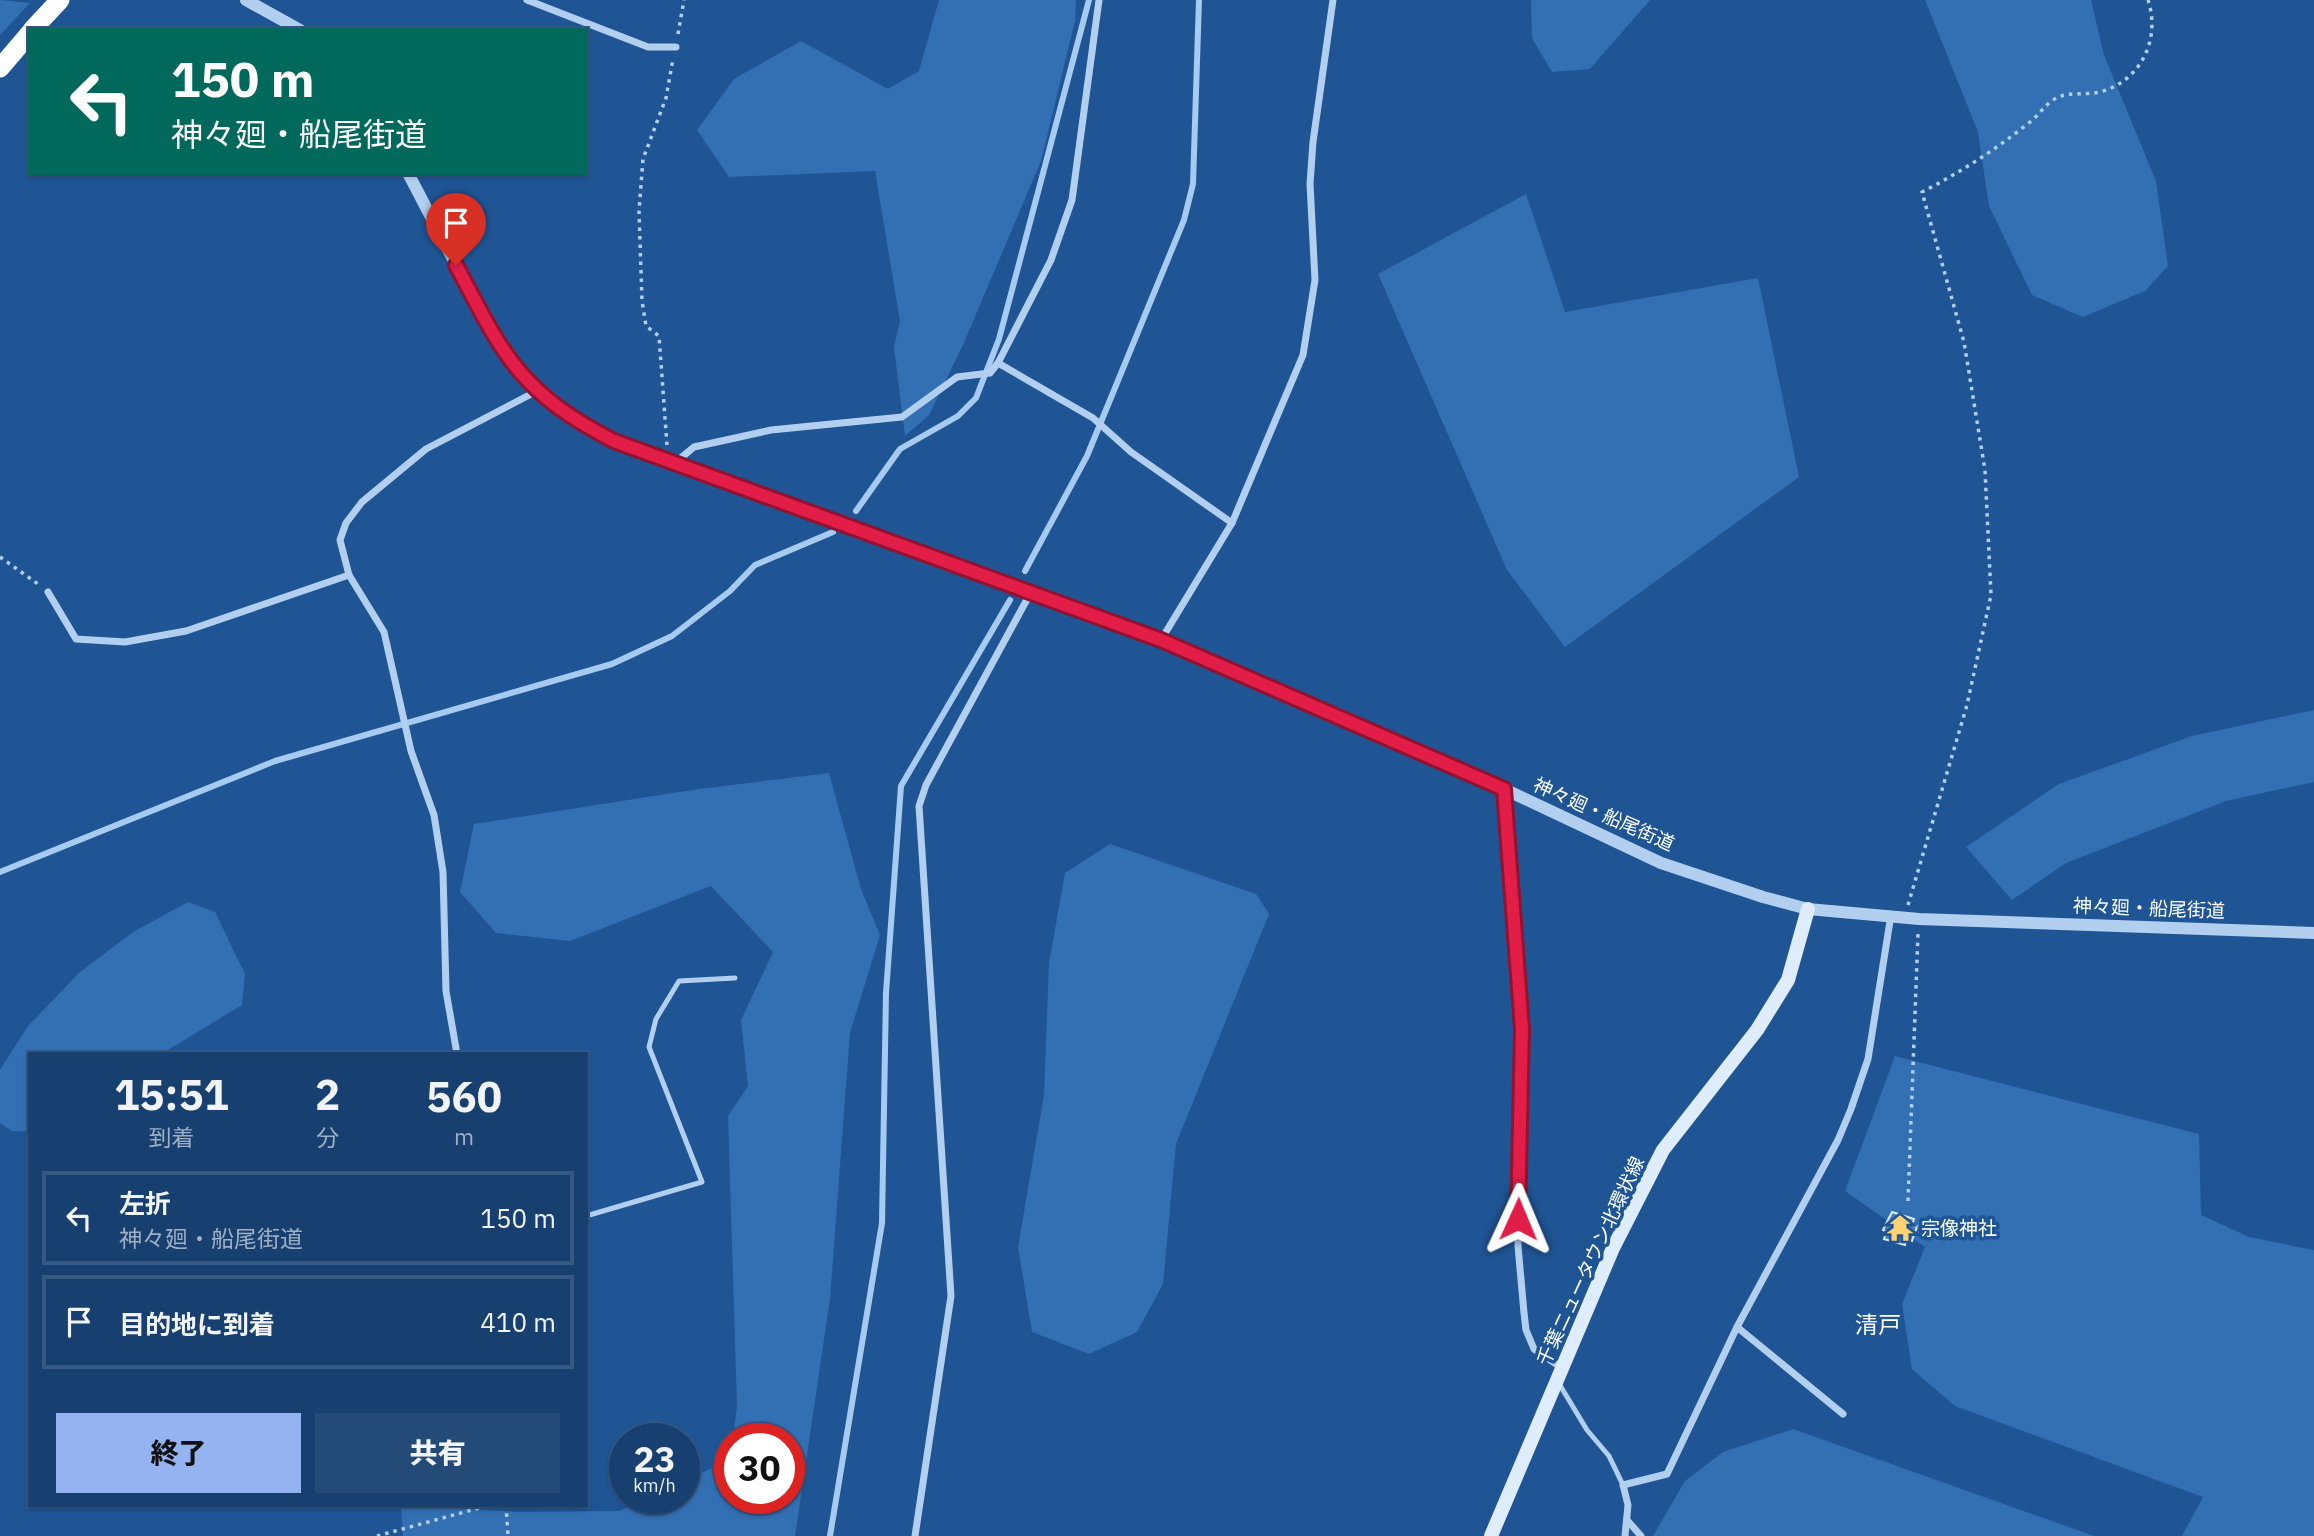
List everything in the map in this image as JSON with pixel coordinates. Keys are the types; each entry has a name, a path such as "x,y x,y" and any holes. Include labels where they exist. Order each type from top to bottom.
{"highway":[{"path":"34,28 60,0"},
{"path":"0,68 28,35"}],"main road":[{"name":"千葉ニュータウン北環状線","path":"1491,1536 1613,1248 1663,1150 1757,1030 1788,980 1808,909"}],"street":[{"path":"246,0 296,28"},
{"path":"527,0 648,47 676,47"},
{"path":"672,460 694,447 772,430 902,417 957,377 989,373 998,363 1051,260 1072,200 1099,0"},
{"path":"1161,640 1232,523 1303,355 1315,280 1310,184 1313,142 1333,0"},
{"name":"神々廻・船尾街道","path":"409,175 499,347 517,372 573,419 614,441 1161,640 1504,789 1661,863 1808,909 1912,918 2314,933"},
{"path":"998,363 1093,418 1131,452 1232,523"},
{"path":"457,1052 446,991 443,872 434,815 411,751 384,632 349,575 340,540 346,523 362,502 426,449 537,391"},
{"path":"48,592 76,639 125,642 186,631 349,575"},
{"path":"915,1536 951,1296 919,806 926,785 1030,592"},
{"path":"1504,789 1522,1029 1518,1246 1524,1313 1526,1330 1534,1349 1559,1374"},
{"path":"1625,1536 1628,1506 1623,1485 1667,1474 1737,1327 1838,1140 1868,1059 1891,915"},
{"path":"1737,1327 1843,1414"},
{"path":"1628,1520 1641,1536"}],"lane":[{"path":"588,1215 702,1182 649,1047 656,1019 679,981 735,978"},
{"path":"1559,1374 1587,1430 1613,1463 1623,1485"}],"path":[{"path":"672,460 659,336 646,326 642,301 639,211 643,159 666,98 684,0"},
{"path":"1908,1201 1912,918 1967,705 1991,595 1985,470 1964,342 1922,192 1972,167 2033,120 2053,100 2070,93 2098,92 2123,83 2139,67 2151,42 2153,16 2148,0"},
{"path":"0,557 48,592"},
{"path":"377,1536 483,1507"},
{"path":"506,1507 508,1536"}],"shaded area":[{"path":"0,0 30,3 0,35"},
{"path":"939,0 1076,0 1075,21 1041,161 963,345 929,415 905,436 894,347 900,321 875,171 729,177 697,130 734,79 801,41 888,89 919,71"},
{"path":"1531,0 1650,0 1590,69 1552,72 1532,38"},
{"path":"1925,0 2091,0 2104,55 2156,181 2168,266 2145,291 2083,317 2032,295 1989,206 1978,132"},
{"path":"1526,194 1565,312 1758,278 1799,477 1565,647 1507,570 1378,274"},
{"path":"2314,710 2314,782 2226,801 2066,863 2012,900 1966,847 2059,784 2192,736"},
{"path":"829,773 861,889 880,935 850,1033 830,1299 805,1468 805,1423 735,1423 737,1406 728,1116 748,1086 741,1020 773,952 711,886 570,941 496,933 460,892 474,824 692,790"},
{"path":"1110,844 1256,894 1269,914 1176,1144 1163,1284 1137,1332 1089,1354 1032,1332 1018,1247 1044,1095 1049,963 1065,873"},
{"path":"188,902 215,912 245,974 242,1005 165,1052 28,1052 28,1131 12,1131 0,1123 0,1070 28,1026 80,972 133,932"},
{"path":"1895,1056 2199,1134 2201,1215 2249,1237 2314,1250 2314,1536 2182,1536 2203,1497 1955,1406 1912,1369 1902,1304 1925,1247 1845,1191"},
{"path":"1793,1429 2094,1536 1653,1536 1685,1481 1723,1452"},
{"path":"714,1467 714,1514 798,1514 795,1536 403,1536 401,1507 518,1512 700,1514 700,1474"}],"building":[{"name":"宗像神社","path":"1892,1212 1914,1219 1912,1225 1917,1226 1912,1241 1906,1239 1905,1245 1884,1239 1886,1232 1883,1230"}],"waterway":[{"path":"856,511 900,449 958,416 976,398 999,339 1089,0"},
{"path":"1025,571 1087,456 1184,220 1193,184 1199,0"},
{"path":"0,872 275,761 612,664 672,636 730,591 755,565 833,532"},
{"path":"830,1536 882,1223 886,993 901,786 1010,600"}],"place":[{"name":"宗像神社","path":"1900,1228"}],"district":[{"name":"清戸","path":"1878,1325"}],"route":[{"path":"456,265 499,347 517,372 573,419 614,441 668,458 1161,640 1504,789 1522,1029 1518,1219"}]}
